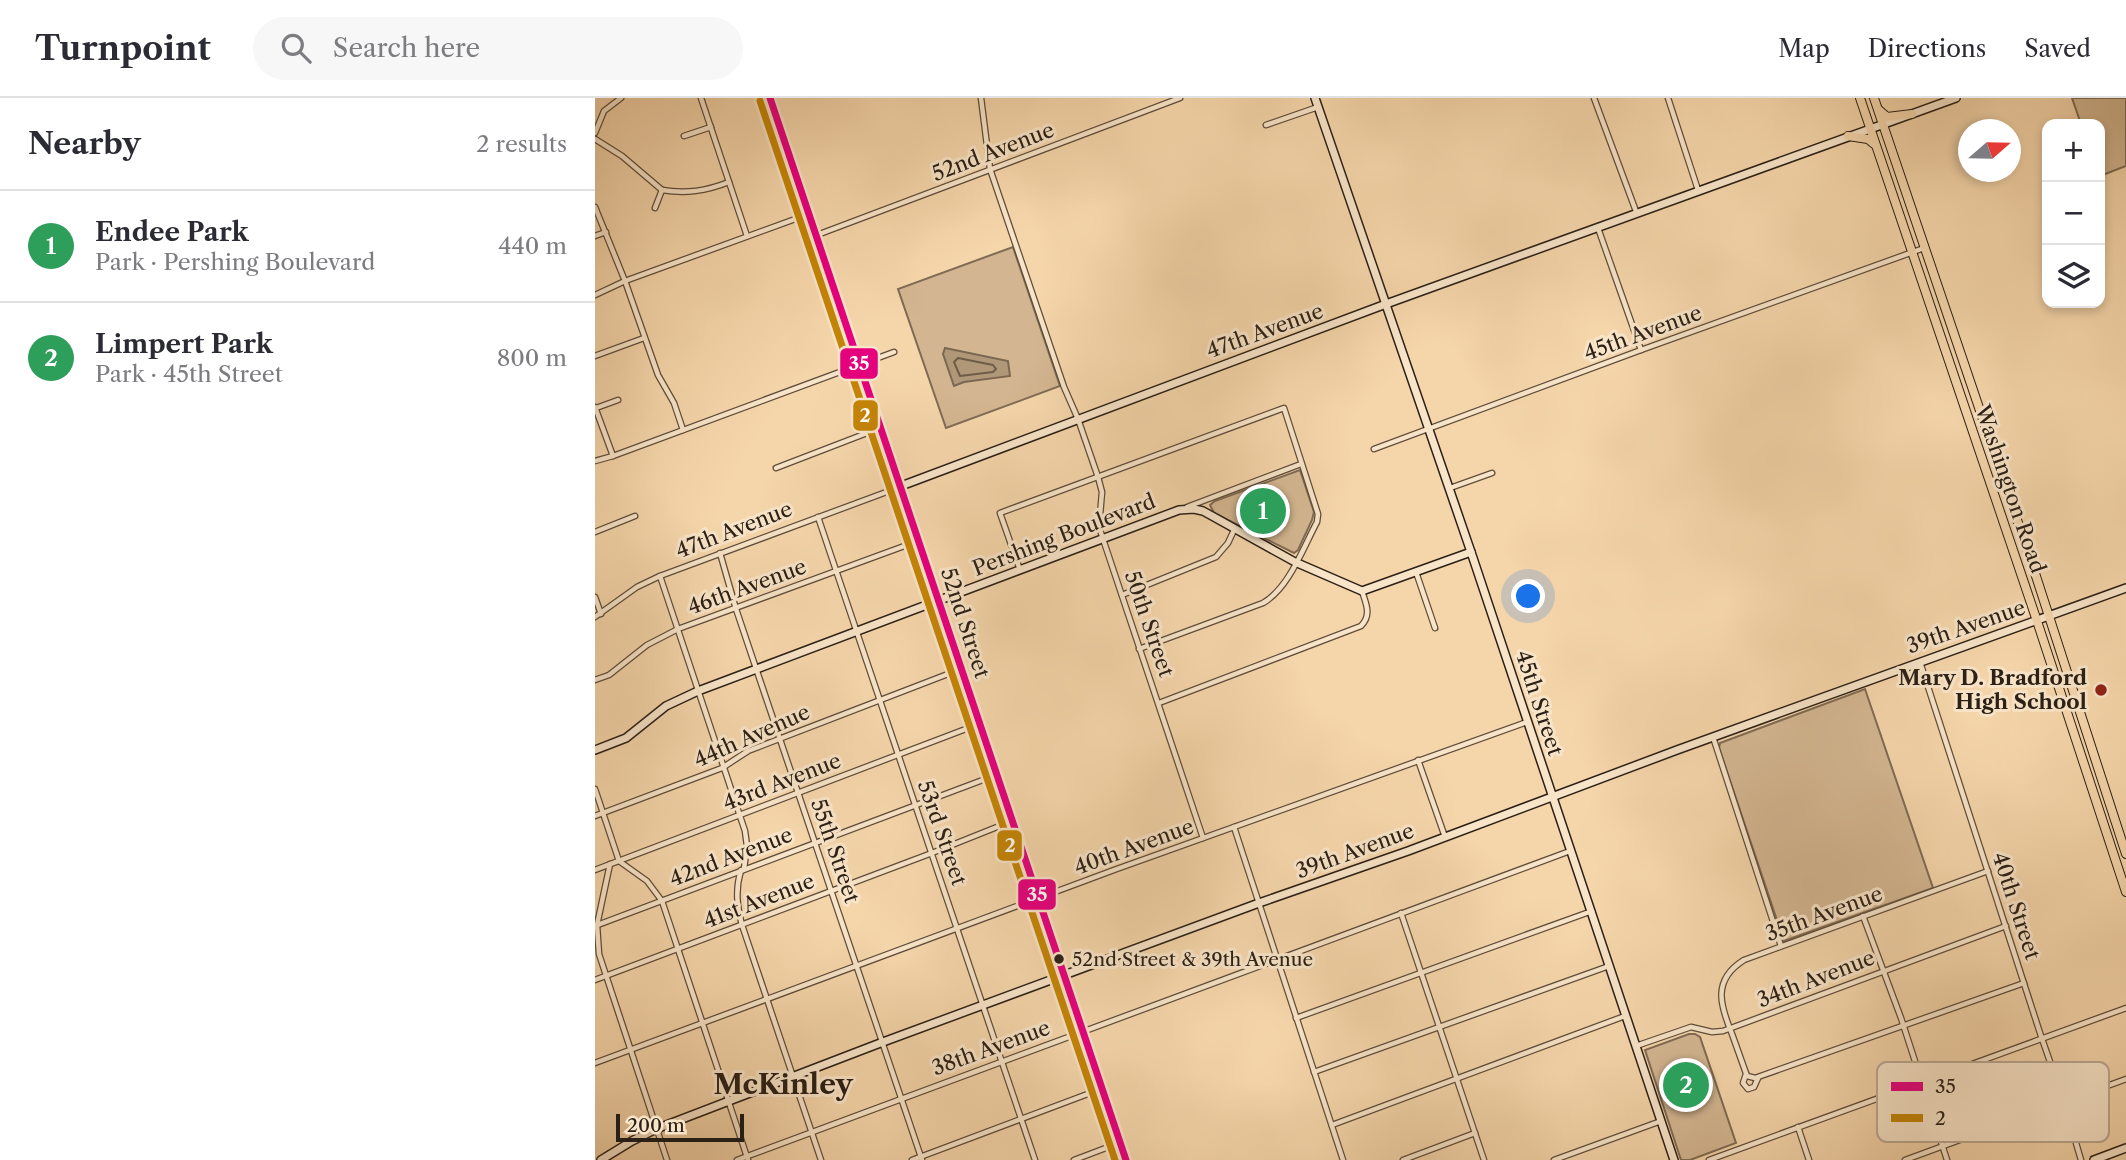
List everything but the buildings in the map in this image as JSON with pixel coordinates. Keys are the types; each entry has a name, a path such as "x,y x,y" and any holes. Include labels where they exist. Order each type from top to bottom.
{"main road":[{"name":"52nd Street","path":"770,98 1126,1160"},
{"name":"Washington Road","path":"1860,98 2126,892"},
{"name":"Washington Road","path":"1874,98 2049,616 2126,854"},
{"path":"1877,108 1887,117 1912,114"},
{"path":"1848,136 1868,139 1876,145"},
{"path":"2052,668 2060,676 2067,697 2076,698"}],"street":[{"path":"595,133 604,111 621,98"},
{"path":"701,98 747,236"},
{"path":"981,98 990,169"},
{"name":"52nd Avenue","path":"817,235 1180,98"},
{"name":"45th Street","path":"1315,98 1471,552 1674,1160"},
{"path":"1594,98 1637,214"},
{"name":"47th Avenue","path":"595,617 637,587 720,553 1386,304 1956,98"},
{"path":"1670,99 1698,190"},
{"path":"1266,125 1318,107"},
{"path":"684,136 711,127"},
{"path":"595,139 622,156 662,190 683,193 711,189 729,182"},
{"name":"50th Street","path":"990,169 1064,387 1098,477 1102,492 1099,527 1203,838"},
{"path":"655,208 662,190"},
{"path":"595,207 625,281 658,375 674,402 683,430"},
{"path":"595,295 625,281 810,213"},
{"path":"1598,228 1641,350"},
{"path":"595,236 605,232"},
{"name":"45th Avenue","path":"1374,449 1924,248"},
{"path":"595,356 644,338"},
{"path":"595,461 894,352"},
{"path":"613,456 595,407 618,400"},
{"path":"1020,571 1000,513 1285,408 1318,514 1317,522 1283,587 1263,603 1139,649"},
{"path":"776,468 881,427"},
{"path":"1179,510 1301,464"},
{"path":"1449,488 1492,473"},
{"name":"Pershing Boulevard","path":"595,750 626,738 666,706 698,691 1179,510 1203,511 1295,562 1362,591"},
{"path":"595,532 635,516"},
{"name":"53rd Street","path":"818,517 1035,1160"},
{"path":"1122,595 1216,557 1234,530"},
{"name":"46th Avenue","path":"595,680 608,675 647,645 678,629 919,541"},
{"path":"1159,703 1361,626 1367,620 1368,611 1362,591 1471,552"},
{"name":"55th Street","path":"720,553 736,609 921,1158"},
{"path":"1416,572 1435,628"},
{"path":"660,576 745,831 747,846 737,890 737,905 821,1160"},
{"name":"39th Avenue","path":"601,1160 656,1129 883,1042 2126,588"},
{"path":"595,597 601,614"},
{"name":"40th Street","path":"1920,662 2050,1062"},
{"name":"44th Avenue","path":"595,816 722,768 748,751 962,669"},
{"name":"40th Avenue","path":"595,1063 1038,898 1527,722"},
{"name":"43rd Avenue","path":"595,870 980,724"},
{"path":"1713,737 1781,946"},
{"path":"1418,760 1445,836"},
{"name":"42nd Avenue","path":"596,926 997,774"},
{"path":"595,789 619,861 647,881 661,901 748,1158"},
{"name":"41st Avenue","path":"595,979 932,853 1012,820"},
{"path":"1234,827 1343,1160"},
{"name":"38th Avenue","path":"737,1160 1571,850"},
{"path":"610,864 596,926 599,954 667,1160"},
{"name":"35th Avenue","path":"1746,1074 1720,996 1726,977 1737,965 1781,946 1988,871"},
{"path":"1296,1018 1592,911"},
{"path":"1401,914 1484,1160"},
{"path":"1863,916 1914,1062"},
{"name":"34th Avenue","path":"1636,1046 1686,1028 1697,1027 1712,1032 1731,1031 1884,970 2006,926"},
{"path":"1314,1072 1610,966"},
{"path":"1758,1078 1754,1087 1748,1089 1743,1083 1746,1074 1758,1078 2024,982"},
{"path":"1979,1062 2126,1008"},
{"path":"1332,1125 1626,1016"},
{"path":"2109,1085 2126,1079"},
{"path":"912,1160 1102,1089"},
{"path":"1709,1160 1877,1099"},
{"path":"1554,1160 1662,1121"},
{"path":"1798,1127 1809,1160"},
{"path":"1403,1160 1475,1133"},
{"path":"1941,1142 1947,1160"},
{"path":"1905,1160 1953,1142"},
{"name":"40th Street","path":"2076,1142 2081,1160"},
{"path":"1074,1160 1120,1143"},
{"path":"2094,1160 2126,1149"},
{"path":"1575,1152 1578,1160"}],"shaded area":[{"path":"2072,98 2126,98 2126,166 2105,174 2105,119 2079,119"},
{"path":"1013,247 1060,386 946,428 898,289"},
{"path":"1300,470 1314,512 1298,550 1294,553 1214,513 1210,505 1215,501"},
{"path":"1865,689 1933,888 1784,941 1719,748 1720,743"},
{"path":"1689,1034 1700,1037 1736,1143 1690,1160 1681,1160 1645,1050"}],"water":[{"path":"945,348 1008,361 1010,376 964,382 954,386 943,354"}],"transit line":[{"name":"35","path":"770,98 1126,1160"},
{"name":"2","path":"760,101 1115,1160"}],"place":[{"name":"Endee Park","path":"1263,511"},
{"name":"Mary D. Bradford High School","path":"2101,690"},
{"name":"52nd Street & 39th Avenue","path":"1059,959"},
{"name":"Limpert Park","path":"1686,1085"}],"district":[{"name":"McKinley","path":"783,1084"}]}
